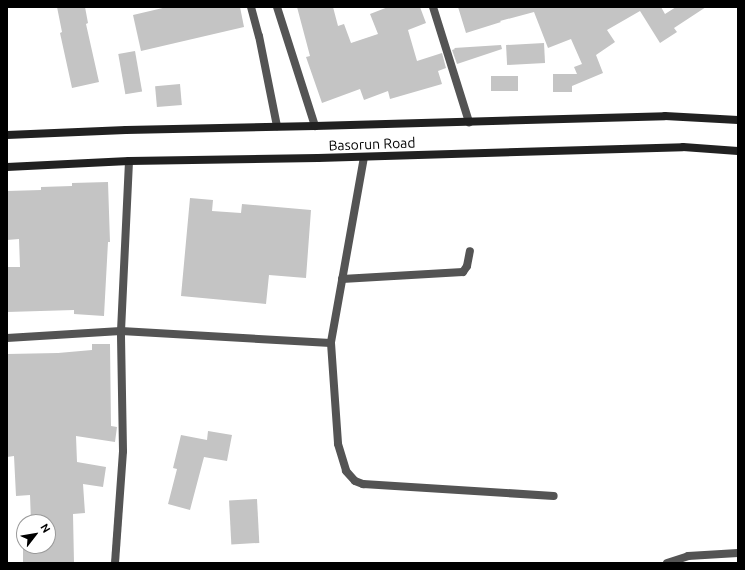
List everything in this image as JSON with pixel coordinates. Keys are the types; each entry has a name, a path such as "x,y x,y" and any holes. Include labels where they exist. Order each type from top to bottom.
{"main road":[{"name":"Basorun Road","path":"7,135 126,130 665,116 738,120"},
{"name":"Basorun Road","path":"7,167 129,161 364,157 683,147 738,151"}],"street":[{"path":"251,7 259,36 278,126"},
{"path":"277,7 315,126"},
{"path":"433,7 469,122"},
{"path":"364,157 331,343 338,444 346,471 355,481 363,484 554,496"},
{"path":"115,563 123,451 121,331 129,161"},
{"path":"342,279 463,272 467,266 470,251"},
{"path":"7,338 121,331 331,343"},
{"path":"666,563 688,556 738,553"}],"building":[{"path":"57,7 85,7 88,23 86,24 99,82 72,88 60,33 62,32"},
{"path":"167,7 240,7 244,27 141,51 133,15"},
{"path":"297,7 333,7 338,26 344,24 351,43 378,34 370,14 388,7 420,7 426,23 408,30 417,61 442,53 446,68 438,71 442,84 390,99 388,91 364,100 360,89 322,103 306,57 310,56"},
{"path":"458,7 661,7 665,14 676,7 706,7 674,28 677,32 660,43 640,11 607,30 615,42 596,55 603,73 572,86 572,92 553,92 553,74 577,74 574,67 582,64 571,39 548,48 534,12 500,21 501,22 466,33"},
{"path":"544,43 545,63 507,65 506,45"},
{"path":"501,45 502,49 457,64 452,50 455,49 454,48"},
{"path":"135,51 142,91 125,94 118,54"},
{"path":"491,76 518,76 518,91 491,91"},
{"path":"180,84 182,105 157,107 155,86"},
{"path":"108,182 110,242 108,242 104,316 74,314 74,310 7,312 7,267 20,267 19,239 7,240 7,191 41,190 41,187 72,186 72,183"},
{"path":"190,198 213,200 212,211 241,213 242,204 311,210 306,278 269,275 266,304 181,296"},
{"path":"92,344 110,344 111,426 117,427 115,442 76,436 77,462 106,467 103,487 83,484 85,513 73,514 74,563 23,563 23,554 56,554 56,514 31,514 30,495 16,496 14,456 7,457 7,354 58,353 92,350"},
{"path":"208,431 232,435 227,461 204,457 190,510 168,504 177,469 173,468 181,435 207,440"},
{"path":"257,499 259,543 231,544 229,500"}]}
